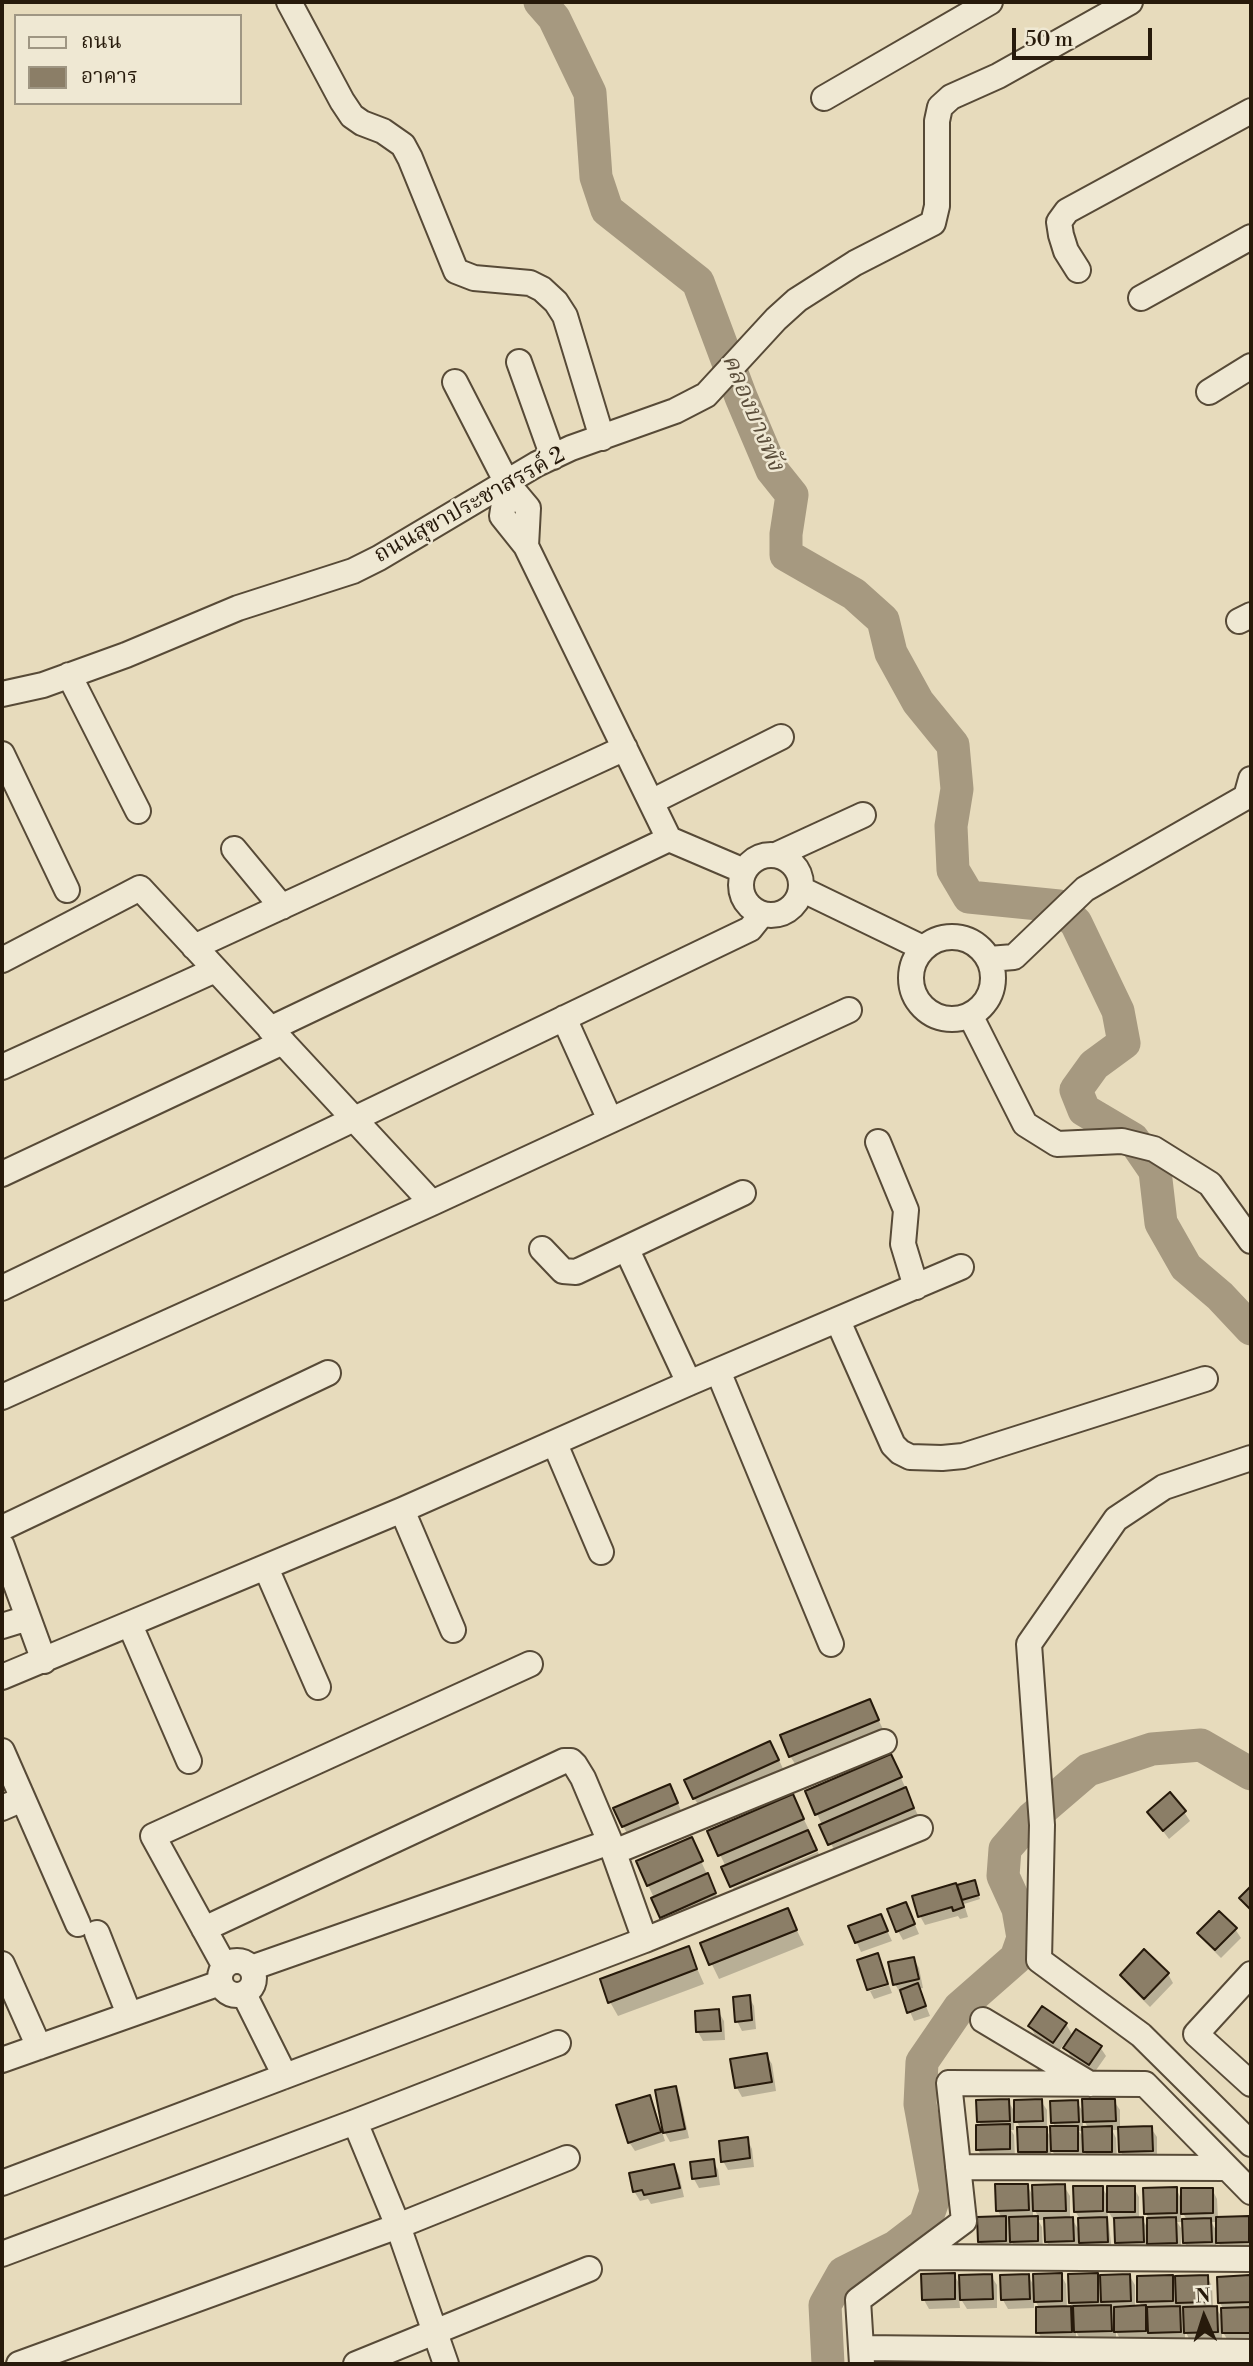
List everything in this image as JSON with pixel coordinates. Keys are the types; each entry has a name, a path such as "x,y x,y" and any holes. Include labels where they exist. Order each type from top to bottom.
{"street":[{"path":"824,98 990,2"},
{"name":"ถนนสุขาประชาสรรค์ 2","path":"2,694 43,685 126,655 229,611 352,571 553,457 676,411 706,395 797,300 855,263 933,223 937,206 937,121 940,107 951,97 998,76 1130,2"},
{"path":"297,4 342,101 352,116 383,131 403,145 456,271 474,278 530,282 556,302 565,316 602,438"},
{"path":"1079,270 1066,251 1059,222 1067,211 1251,111"},
{"path":"1141,298 1251,237"},
{"path":"519,362 553,457"},
{"path":"1209,392 1251,366"},
{"path":"456,382 507,482 502,516 526,546 669,839 744,871"},
{"path":"69,675 138,811"},
{"path":"651,802 781,737"},
{"path":"194,947 625,748"},
{"path":"2,754 67,890"},
{"path":"989,959 1014,957 1085,889 1246,797 1251,779"},
{"path":"776,855 785,858 798,872 797,897 779,914 762,914 752,909 741,891 744,871 758,858 776,855 863,816"},
{"path":"2,1174 669,839"},
{"path":"234,849 282,907"},
{"path":"2,960 140,888 432,1203"},
{"path":"797,897 918,955"},
{"path":"2,1288 750,929 762,914"},
{"path":"946,937 971,941 989,959 992,968 992,986 984,1003 970,1015 948,1019 927,1011 919,1003 911,983 918,955 933,941 946,937"},
{"path":"2,1067 215,970"},
{"path":"2,1397 432,1203 849,1010"},
{"path":"970,1015 1025,1124 1057,1144 1122,1141 1154,1149 1210,1184 1251,1241"},
{"path":"564,1018 610,1120"},
{"path":"878,1142 906,1210 903,1244 916,1287"},
{"path":"542,1249 563,1271 570,1273 627,1250 743,1193"},
{"path":"627,1250 689,1383"},
{"path":"2,1677 402,1510 961,1267"},
{"path":"838,1321 893,1445 910,1457 963,1456 1205,1379"},
{"path":"718,1371 831,1644"},
{"path":"2,1528 328,1373"},
{"path":"555,1444 601,1552"},
{"path":"1251,1458 1164,1487 1116,1519 1030,1644 1041,1814 1039,1960 1141,2035 1251,2144"},
{"path":"402,1510 453,1630"},
{"path":"2,1546 44,1661"},
{"path":"265,1568 318,1687"},
{"path":"2,1626 28,1618"},
{"path":"131,1625 189,1761"},
{"path":"2,2060 129,2014 222,1974 234,1960 243,1961 251,1968 254,1977 252,1987 244,1994 234,1996 225,1992 222,1974 204,1929 153,1836 530,1664"},
{"path":"251,1968 612,1847 884,1742"},
{"path":"2,1751 12,1804 87,1929 129,2014"},
{"path":"204,1929 564,1761 575,1765 583,1778 612,1847 645,1940"},
{"path":"2,2183 645,1940 920,1828"},
{"path":"2,1964 39,2047"},
{"path":"1251,1974 1196,2034 1251,2084"},
{"path":"244,1994 285,2076"},
{"path":"983,2020 1090,2084"},
{"path":"2,2254 558,2043"},
{"path":"1251,2192 1145,2084 949,2083 964,2221 858,2300 862,2356 1251,2352"},
{"path":"355,2122 398,2226 446,2364"},
{"path":"19,2364 398,2226 567,2158"},
{"path":"958,2167 1226,2168"},
{"path":"916,2257 1251,2259"},
{"path":"356,2364 589,2269"}],"building":[{"path":"870,1699 879,1720 789,1757 780,1735"},
{"path":"770,1741 779,1760 693,1799 684,1780"},
{"path":"891,1754 902,1777 815,1815 805,1791"},
{"path":"670,1784 678,1803 622,1827 613,1808"},
{"path":"906,1787 914,1808 828,1845 819,1825"},
{"path":"1170,1792 1186,1811 1163,1831 1147,1812"},
{"path":"793,1794 804,1819 718,1856 707,1831"},
{"path":"808,1830 817,1850 730,1887 721,1867"},
{"path":"692,1837 703,1861 647,1886 636,1861"},
{"path":"708,1873 716,1893 660,1918 651,1898"},
{"path":"975,1880 979,1895 962,1900 957,1885"},
{"path":"956,1883 964,1907 953,1911 952,1907 918,1917 912,1896"},
{"path":"1251,1886 1251,1910 1239,1898"},
{"path":"906,1902 915,1924 896,1932 887,1909"},
{"path":"788,1908 797,1930 709,1965 700,1943"},
{"path":"1219,1911 1237,1928 1215,1950 1197,1933"},
{"path":"881,1914 888,1931 855,1943 848,1926"},
{"path":"689,1946 697,1969 608,2003 600,1979"},
{"path":"1144,1949 1169,1973 1144,1999 1120,1975"},
{"path":"878,1953 888,1984 867,1990 857,1960"},
{"path":"914,1957 919,1979 893,1985 888,1962"},
{"path":"918,1983 926,2006 907,2013 900,1990"},
{"path":"750,1995 752,2020 735,2022 733,1997"},
{"path":"1042,2006 1067,2023 1053,2043 1028,2026"},
{"path":"719,2009 721,2031 696,2032 695,2011"},
{"path":"1076,2029 1102,2046 1089,2065 1063,2048"},
{"path":"767,2053 772,2082 735,2088 730,2059"},
{"path":"676,2086 685,2129 663,2133 655,2090"},
{"path":"650,2095 661,2132 628,2143 616,2105"},
{"path":"1009,2099 1010,2121 977,2122 976,2100"},
{"path":"1042,2099 1043,2121 1014,2122 1014,2100"},
{"path":"1082,2099 1115,2099 1116,2121 1083,2122"},
{"path":"1078,2100 1079,2122 1051,2123 1050,2101"},
{"path":"1010,2124 1010,2149 976,2150 976,2125"},
{"path":"1050,2126 1078,2126 1078,2151 1051,2151"},
{"path":"1112,2126 1112,2152 1083,2152 1082,2127"},
{"path":"1152,2126 1153,2151 1119,2152 1118,2127"},
{"path":"1017,2127 1047,2127 1047,2152 1018,2152"},
{"path":"748,2137 750,2158 721,2162 719,2141"},
{"path":"714,2159 716,2176 692,2179 690,2162"},
{"path":"674,2164 680,2188 644,2195 642,2190 633,2192 629,2173"},
{"path":"995,2184 1028,2184 1029,2210 996,2211"},
{"path":"1065,2184 1066,2211 1033,2211 1032,2185"},
{"path":"1073,2186 1103,2186 1103,2211 1074,2212"},
{"path":"1107,2186 1135,2186 1135,2212 1107,2212"},
{"path":"1177,2187 1177,2213 1144,2214 1143,2188"},
{"path":"1181,2188 1213,2188 1213,2213 1181,2214"},
{"path":"1006,2216 1006,2241 978,2242 977,2217"},
{"path":"1038,2216 1038,2241 1010,2242 1009,2217"},
{"path":"1249,2216 1249,2242 1216,2243 1216,2217"},
{"path":"1073,2217 1074,2241 1045,2242 1044,2218"},
{"path":"1107,2217 1108,2242 1079,2243 1078,2218"},
{"path":"1143,2217 1144,2242 1115,2243 1114,2218"},
{"path":"1176,2217 1177,2243 1147,2244 1147,2218"},
{"path":"1211,2218 1212,2242 1183,2243 1182,2219"},
{"path":"955,2273 955,2299 922,2300 921,2274"},
{"path":"1062,2273 1062,2301 1034,2302 1033,2274"},
{"path":"1098,2273 1098,2302 1069,2303 1068,2274"},
{"path":"992,2274 993,2299 960,2300 959,2275"},
{"path":"1029,2274 1030,2299 1001,2300 1000,2275"},
{"path":"1130,2274 1131,2301 1101,2302 1100,2275"},
{"path":"1173,2275 1173,2301 1137,2302 1137,2276"},
{"path":"1208,2275 1209,2302 1176,2303 1175,2276"},
{"path":"1250,2275 1251,2302 1218,2303 1217,2277"},
{"path":"1111,2305 1112,2331 1074,2332 1073,2306"},
{"path":"1146,2305 1146,2331 1114,2332 1114,2307"},
{"path":"1071,2306 1072,2332 1036,2333 1036,2307"},
{"path":"1180,2306 1181,2332 1148,2333 1147,2307"},
{"path":"1217,2306 1218,2332 1184,2333 1183,2307"},
{"path":"1251,2307 1251,2333 1222,2333 1221,2308"}],"waterway":[{"name":"คลองบางพัง","path":"540,2 554,18 590,93 596,177 607,210 698,282 741,397 772,470 792,495 786,555 854,594 883,620 891,653 918,702 953,745 957,789 951,826 953,870 969,897 1059,906 1076,923 1118,1011 1124,1043 1094,1065 1076,1090 1084,1110 1133,1139 1155,1171 1161,1223 1186,1267 1220,1296 1251,1329"},
{"name":"คลองบางพัง","path":"828,2364 825,2305 843,2273 895,2247 925,2224 936,2192 920,2104 922,2062 959,2008 1016,1958 1023,1938 1018,1909 1003,1876 1005,1849 1032,1818 1088,1770 1152,1749 1201,1745 1251,1774"}]}
